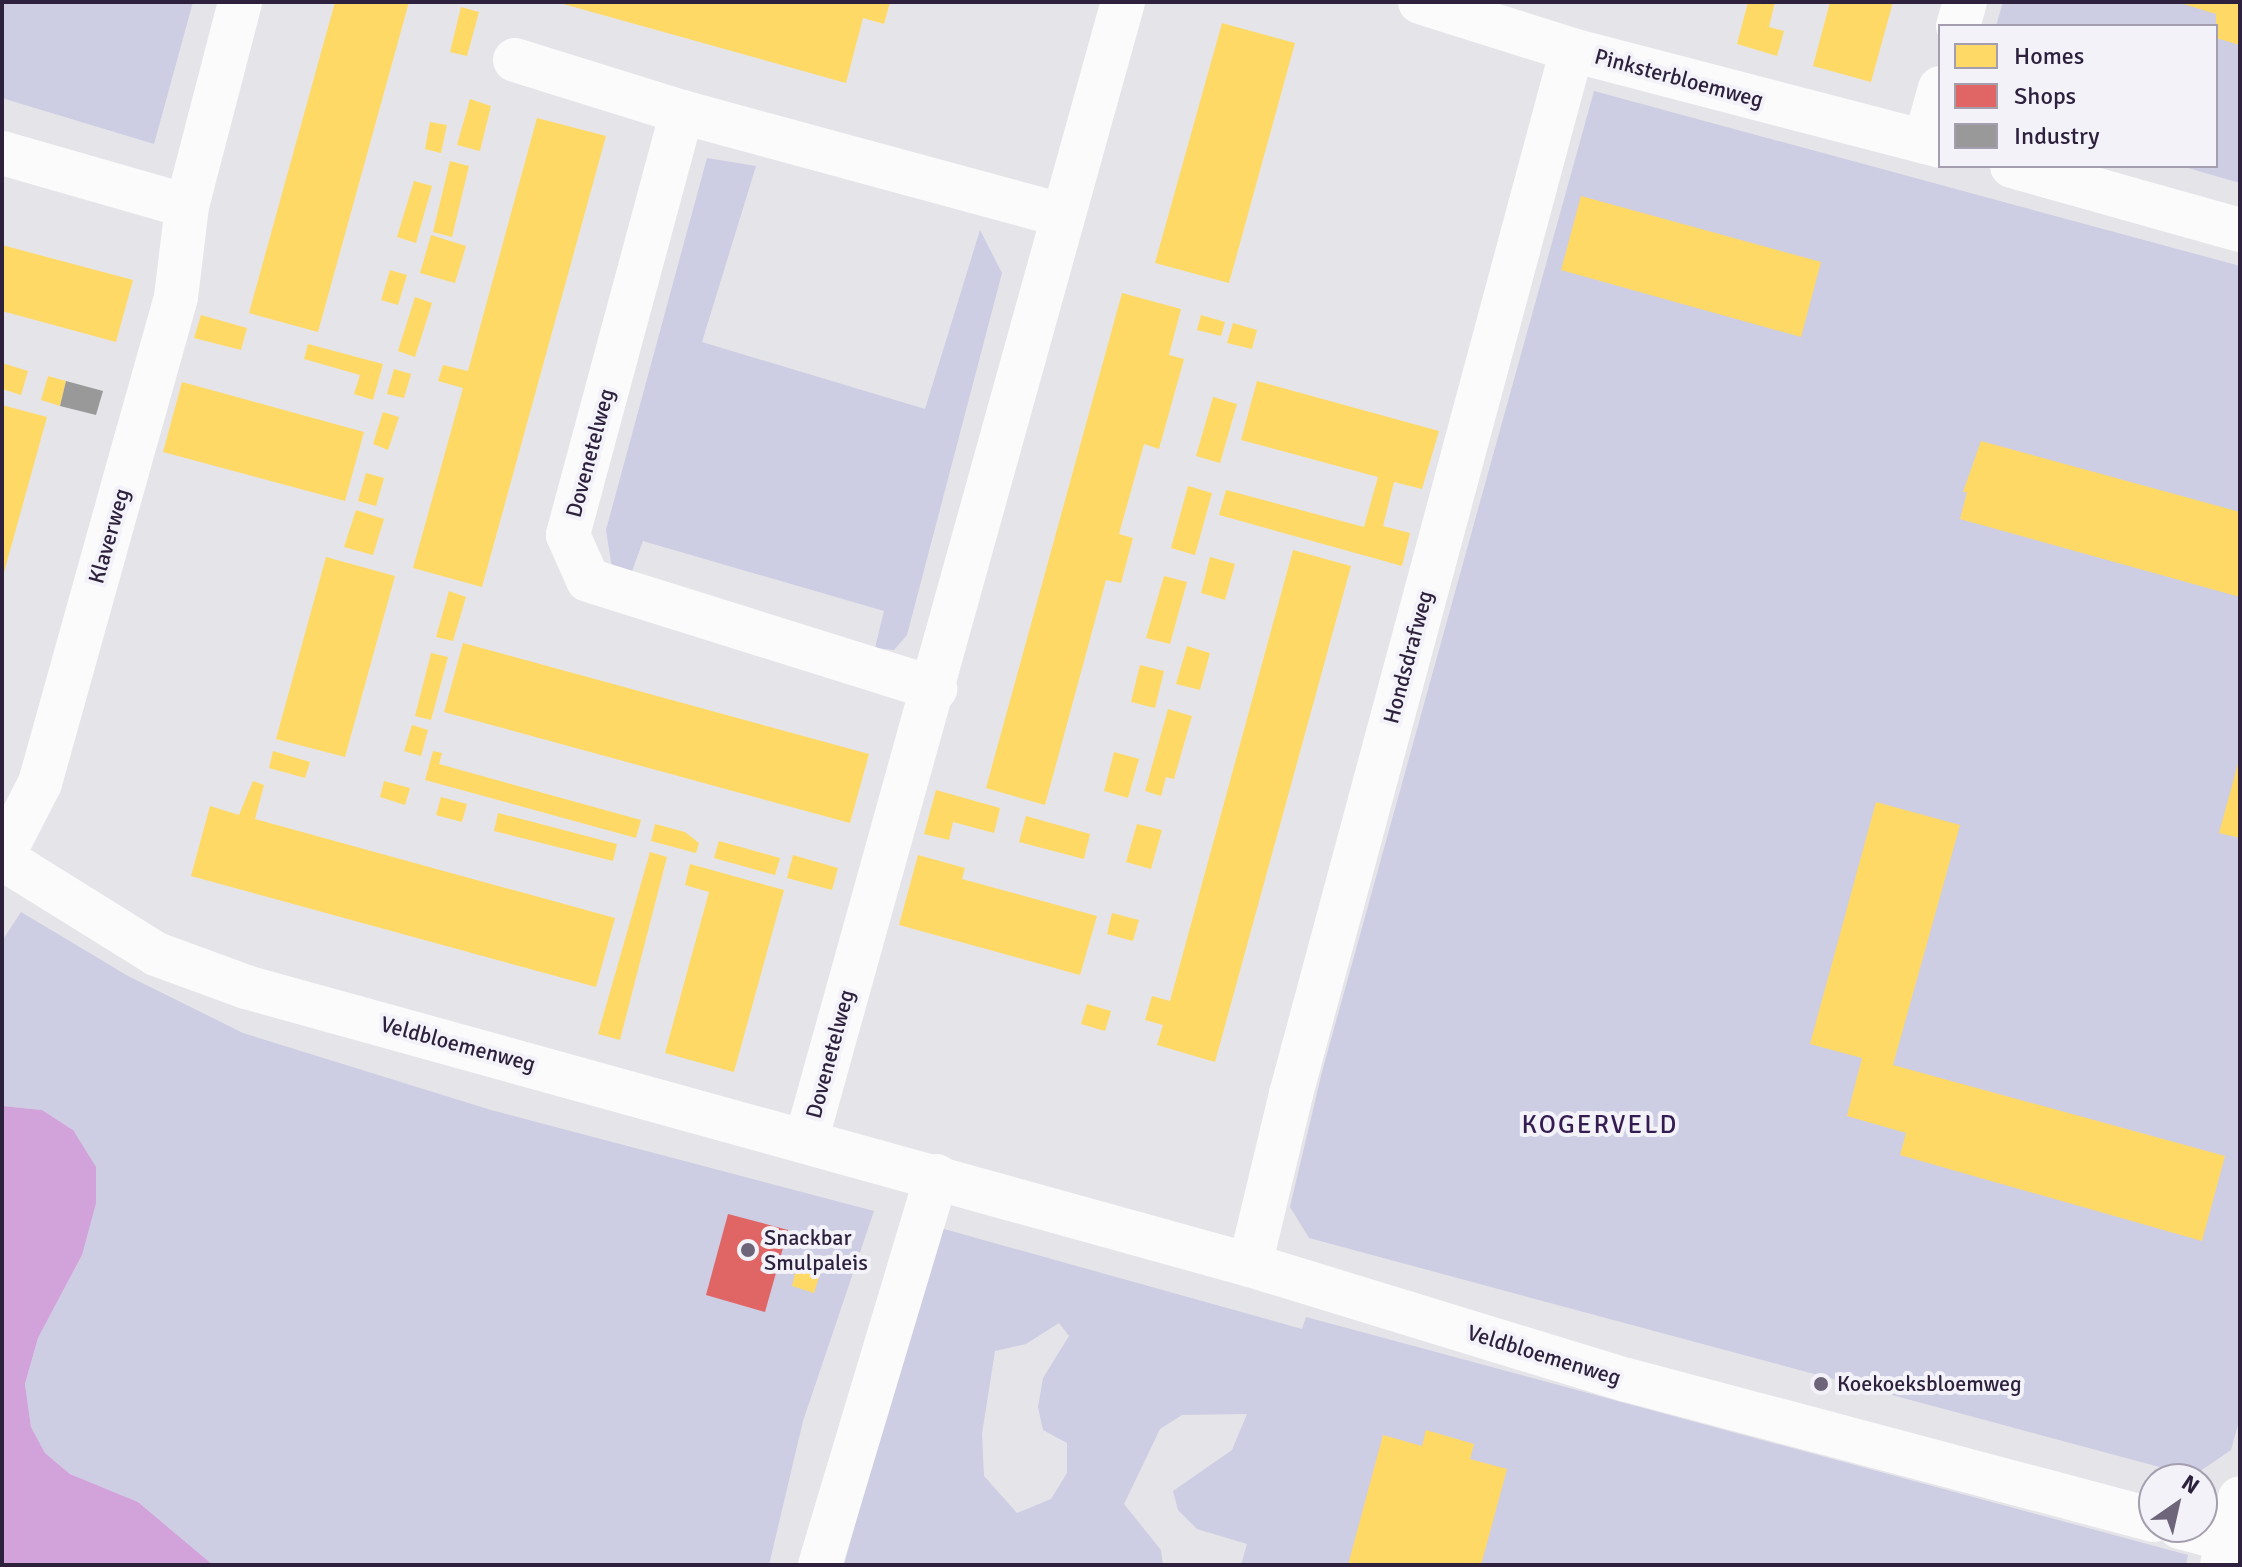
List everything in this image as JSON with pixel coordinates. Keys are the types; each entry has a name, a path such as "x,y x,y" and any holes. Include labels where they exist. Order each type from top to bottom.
{"street":[{"name":"Klaverweg","path":"2,858 40,783 176,297 187,206 240,2"},
{"name":"Dovenetelweg","path":"806,1141 935,689 1061,215 1123,2"},
{"name":"Pinksterbloemweg","path":"1420,2 1572,50 1932,144"},
{"path":"1959,24 1965,2"},
{"name":"Hondsdrafweg","path":"1250,1265 1291,1094 1572,50"},
{"path":"515,60 682,112 1061,215"},
{"path":"1932,144 1938,102"},
{"name":"Dovenetelweg","path":"682,112 568,535 588,580 935,689"},
{"path":"2,153 187,206"},
{"path":"2019,168 2240,230"},
{"name":"Veldbloemenweg","path":"2,858 156,954 246,987 1250,1265 1627,1380 2138,1516"},
{"path":"820,1565 937,1176"},
{"path":"2230,1549 2240,1498"}],"shaded area":[{"path":"2,2 193,2 154,144 2,98"},
{"path":"2003,2 2240,2 2240,183 2188,168 2218,168 2218,24 1997,24"},
{"path":"1594,91 2240,266 2240,1417 2231,1450 2212,1463 2145,1463 1309,1238 1290,1207 1322,1072"},
{"path":"707,158 756,166 702,342 925,409 980,230 1002,273 907,635 894,650 875,648 884,611 643,541 631,574 612,568 606,530"},
{"path":"21,912 128,976 243,1033 491,1110 874,1211 803,1421 769,1565 213,1565 138,1502 70,1474 45,1453 31,1427 25,1384 38,1338 82,1255 73,1130 42,1110 2,1106 2,941"},
{"path":"2,1106 42,1110 73,1130 96,1167 96,1203 82,1255 38,1338 25,1384 31,1427 45,1453 70,1474 138,1502 213,1565 2,1565"},
{"path":"937,1227 1302,1329 1306,1317 2188,1555 2186,1565 1241,1565 1247,1544 1197,1529 1178,1510 1173,1491 1232,1450 1247,1414 1182,1415 1160,1429 1124,1504 1161,1550 1163,1565 844,1565","holes":["1059,1323 1069,1336 1043,1378 1038,1407 1043,1430 1067,1443 1067,1473 1051,1499 1017,1513 984,1476 982,1434 995,1351 1026,1344"]}],"building: Homes":[{"path":"335,2 409,2 318,332 249,313"},
{"path":"556,2 890,2 884,24 863,18 846,83"},
{"path":"1748,2 1775,2 1769,27 1784,31 1777,56 1737,44"},
{"path":"1830,2 1893,2 1871,82 1813,66"},
{"path":"2177,2 2240,2 2240,45 2218,39 2216,14"},
{"path":"461,7 479,12 467,56 450,52"},
{"path":"1222,23 1295,43 1229,283 1155,263"},
{"path":"470,99 491,106 480,151 457,145"},
{"path":"537,118 606,136 482,587 413,568 463,388 438,381 443,365 468,371"},
{"path":"430,122 447,125 441,153 425,149"},
{"path":"450,161 469,166 452,237 433,232"},
{"path":"414,181 432,186 416,243 397,237"},
{"path":"1581,196 1821,262 1801,337 1561,270"},
{"path":"431,235 466,246 455,283 420,273"},
{"path":"2,245 133,280 116,342 2,311"},
{"path":"390,270 407,275 398,305 381,300"},
{"path":"1122,293 1181,309 1169,355 1184,359 1159,449 1144,444 1119,534 1133,538 1121,583 1106,580 1045,805 986,788"},
{"path":"415,297 432,303 415,357 398,351"},
{"path":"201,315 247,328 241,350 194,338"},
{"path":"1201,315 1225,322 1221,336 1197,330"},
{"path":"1233,323 1257,330 1252,349 1227,343"},
{"path":"308,344 383,364 373,400 354,394 360,375 304,359"},
{"path":"2,363 28,371 21,395 2,389"},
{"path":"394,369 411,374 404,398 387,394"},
{"path":"48,376 66,381 60,406 41,400"},
{"path":"1257,381 1439,431 1422,489 1394,482 1383,526 1410,533 1402,566 1219,515 1226,490 1364,527 1378,477 1241,440"},
{"path":"182,382 364,432 345,501 163,452"},
{"path":"1213,397 1237,404 1220,463 1196,456"},
{"path":"2,405 47,417 3,576 2,576"},
{"path":"383,412 399,417 388,450 373,444"},
{"path":"1981,441 2240,512 2240,597 1960,519 1967,492 1963,492"},
{"path":"366,473 384,478 376,506 358,501"},
{"path":"1188,486 1212,493 1195,555 1171,548"},
{"path":"356,510 384,519 373,555 344,547"},
{"path":"1293,550 1351,566 1215,1062 1157,1045 1163,1025 1145,1020 1152,996 1170,1001"},
{"path":"326,557 395,576 345,757 276,739"},
{"path":"1210,557 1235,564 1225,600 1201,593"},
{"path":"1164,576 1187,582 1170,644 1146,638"},
{"path":"449,591 466,597 453,641 436,637"},
{"path":"463,643 869,754 850,823 444,712"},
{"path":"1187,646 1210,653 1200,690 1176,684"},
{"path":"431,653 448,657 431,720 415,716"},
{"path":"1140,665 1164,671 1155,708 1131,702"},
{"path":"1168,709 1192,716 1174,779 1166,777 1161,796 1145,791"},
{"path":"412,725 428,730 421,756 404,751"},
{"path":"273,751 310,762 305,778 269,768"},
{"path":"433,751 442,753 439,764 641,820 636,838 425,780"},
{"path":"1114,752 1139,759 1128,798 1104,791"},
{"path":"2240,760 2240,838 2219,833"},
{"path":"253,781 264,785 255,819 615,918 596,987 191,876 210,806 239,815"},
{"path":"384,781 410,788 405,805 380,797"},
{"path":"936,790 1000,808 994,833 953,822 949,840 924,834"},
{"path":"441,797 467,804 462,822 436,815"},
{"path":"1876,802 1960,825 1893,1065 2225,1156 2202,1241 1900,1155 1906,1133 1847,1116 1862,1058 1810,1044"},
{"path":"498,813 617,844 613,861 494,831"},
{"path":"1026,816 1090,834 1084,859 1019,842"},
{"path":"655,824 685,832 699,843 696,853 651,841"},
{"path":"1137,824 1162,830 1151,869 1126,862"},
{"path":"719,841 780,858 775,875 714,858"},
{"path":"650,852 667,857 620,1040 598,1034"},
{"path":"793,855 838,868 832,890 787,878"},
{"path":"918,855 965,868 962,879 1097,916 1080,975 899,925"},
{"path":"690,864 784,890 734,1072 665,1053 709,892 685,885"},
{"path":"1112,913 1139,920 1133,941 1107,934"},
{"path":"1087,1004 1111,1011 1105,1031 1081,1024"},
{"path":"799,1258 823,1264 814,1293 792,1286"},
{"path":"1426,1430 1474,1444 1470,1459 1507,1469 1481,1565 1348,1565 1383,1435 1422,1446"}],"building: Shops":[{"path":"728,1214 788,1230 765,1312 706,1295"}],"building: Industry":[{"path":"66,381 103,391 96,415 60,406"}],"place":[{"name":"Snackbar Smulpaleis","path":"748,1250"},
{"name":"Koekoeksbloemweg","path":"1821,1384"}],"district":[{"name":"KOGERVELD","path":"1600,1126"}]}
